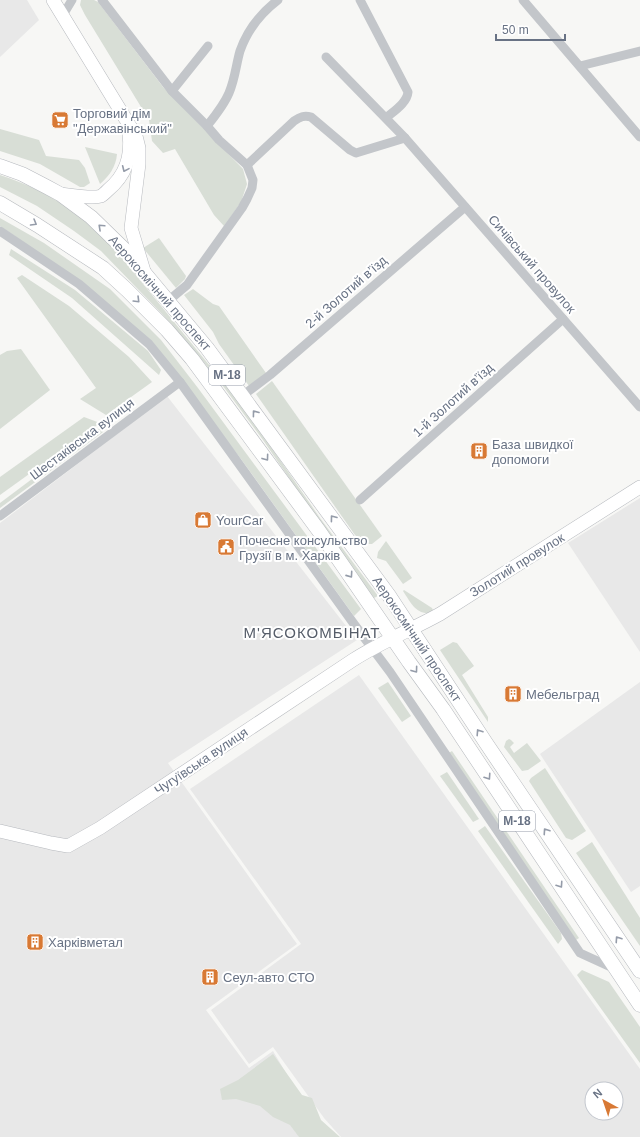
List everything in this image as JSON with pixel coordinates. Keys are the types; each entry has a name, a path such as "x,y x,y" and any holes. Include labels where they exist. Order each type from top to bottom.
{"main road":[{"path":"53,0 136,136 139,148 139,164 131,228 138,256 145,274"},
{"path":"60,194 100,196 119,180 130,154 130,138 125,117"},
{"name":"Аерокосмічний проспект","path":"0,166 22,174 60,194 91,217 110,235 145,274 207,348 390,597 640,971"},
{"name":"Аерокосмічний проспект","path":"0,203 103,268 167,330 192,359 315,525 392,638 447,715 640,1005"},
{"name":"Золотий провулок","path":"392,638 411,630 440,614 640,487"},
{"name":"Чугуївська вулиця","path":"0,831 68,846 100,828 372,648 392,638"}],"street":[{"path":"63,15 72,0"},
{"path":"102,0 172,91 219,140 247,165 253,180 252,188 247,199 192,279 168,301"},
{"path":"207,126 229,93 240,50 247,37 256,22 271,5 278,0"},
{"path":"360,0 408,92 408,97 404,102 386,118"},
{"path":"522,0 640,137"},
{"path":"172,91 208,46"},
{"path":"580,66 640,51"},
{"name":"Сичівський провулок","path":"326,57 405,138 640,407"},
{"path":"247,165 294,121 301,117 311,117 350,150 356,153 405,138"},
{"name":"2-й Золотий в’їзд","path":"242,396 270,375 465,207"},
{"path":"0,231 79,284 148,344 180,382 372,648 580,954 617,970"},
{"name":"1-й Золотий в’їзд","path":"360,500 563,319"},
{"name":"Шестаківська вулиця","path":"0,516 180,382"}],"shaded area":[{"path":"0,0 27,0 39,20 0,57"},
{"path":"81,0 94,0 98,2 163,87 243,169 247,184 241,202 224,226 214,215 175,149 163,153 152,141 149,120 85,15 80,5"},
{"path":"0,129 39,140 46,156 79,160 85,168 90,183 84,187 80,187 40,164 0,151"},
{"path":"85,147 117,154 112,171 100,184"},
{"path":"0,175 35,189 65,206 91,227 118,253 227,387 258,428 320,518 378,596 374,598 263,440 217,378 162,314 101,251 37,206 0,187"},
{"path":"0,218 44,243 110,289 161,340 361,609 354,616 241,459 151,342 15,236 0,226"},
{"path":"159,238 186,276 176,288 143,248"},
{"path":"11,249 75,290 148,351 161,370 159,375 72,298 9,255"},
{"path":"22,275 69,306 129,357 152,382 106,415 80,399 96,388 17,278"},
{"path":"193,289 213,304 219,306 266,373 249,386 219,344 213,332 184,295"},
{"path":"21,349 50,390 0,429 0,355 7,351"},
{"path":"272,381 382,536 372,544 366,544 355,535 256,394"},
{"path":"167,396 357,640 168,763 297,944 206,1010 249,1068 273,1051 318,1127 328,1137 0,1137 0,523"},
{"path":"84,417 100,423 0,495 0,477"},
{"path":"100,428 103,432 0,508 0,503"},
{"path":"640,498 640,652 568,543"},
{"path":"386,541 412,578 403,584 386,561 377,558 378,552"},
{"path":"404,590 432,608 434,612 423,613 419,611 409,600 403,591"},
{"path":"453,642 457,643 474,666 462,675 488,717 488,722 440,650"},
{"path":"359,675 640,1069 640,1137 341,1137 324,1118 273,1047 249,1064 211,1010 301,944 190,789"},
{"path":"388,682 411,716 402,722 378,688"},
{"path":"640,682 640,886 631,892 540,754"},
{"path":"509,739 514,743 510,747 514,753 527,743 541,761 528,770 522,771 504,747 506,741"},
{"path":"452,751 579,938 576,940 447,754"},
{"path":"545,768 586,831 572,840 566,838 529,781"},
{"path":"447,772 479,819 473,822 440,776"},
{"path":"485,826 561,933 562,939 558,944 478,831"},
{"path":"592,842 640,918 640,946 576,853"},
{"path":"582,970 609,982 640,1027 640,1063 577,975"},
{"path":"273,1054 302,1095 312,1098 321,1120 340,1137 299,1137 290,1125 273,1117 260,1106 236,1099 222,1100 220,1089 238,1080"}],"place":[{"name":"Торговий дім \"Державінський\"","path":"60,120"},
{"name":"База швидкої допомоги","path":"479,451"},
{"name":"YourCar","path":"203,520"},
{"name":"Почесне консульство Грузії в м. Харків","path":"226,547"},
{"name":"Мебельград","path":"513,694"},
{"name":"Харківметал","path":"35,942"},
{"name":"Сеул-авто СТО","path":"210,977"}],"district":[{"name":"М'ЯСОКОМБІНАТ","path":"312,632"}]}
